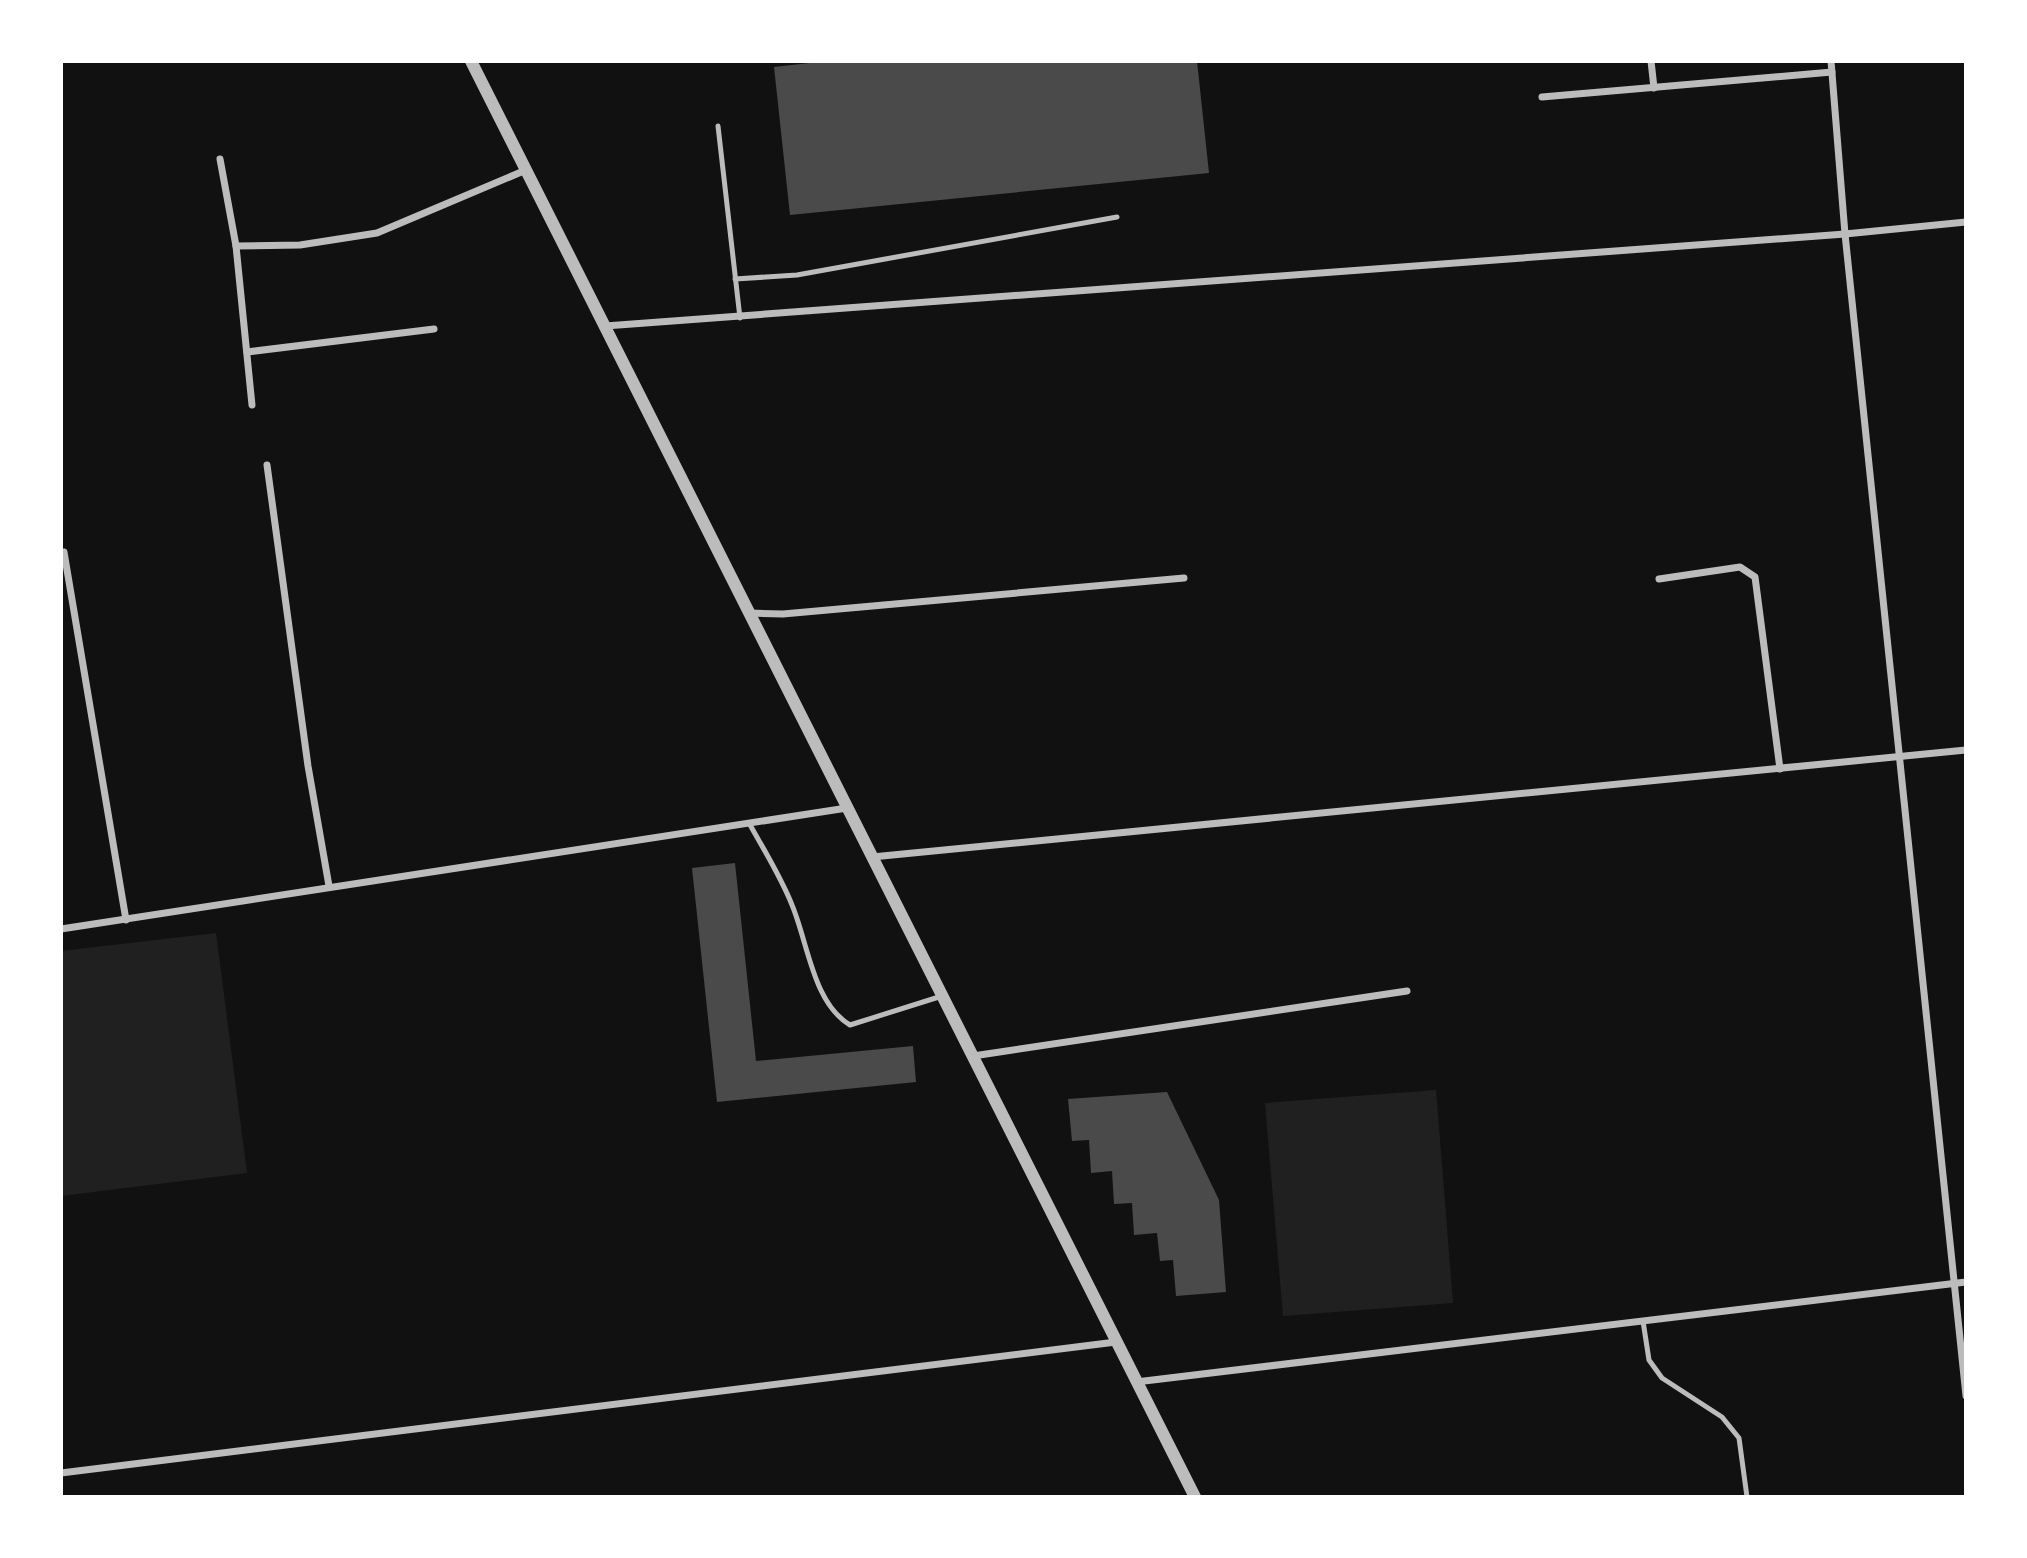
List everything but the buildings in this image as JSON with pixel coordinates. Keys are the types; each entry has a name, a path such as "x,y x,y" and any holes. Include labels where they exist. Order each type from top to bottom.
{"street":[{"path":"471,61 1195,1497"},
{"path":"1651,61 1654,88"},
{"path":"1831,61 1845,234 1966,1396"},
{"path":"1542,97 1832,72"},
{"path":"220,159 236,246 252,405"},
{"path":"236,246 300,245 377,233 526,170"},
{"path":"604,326 1845,234 1966,222"},
{"path":"247,352 434,329"},
{"path":"267,465 308,766 329,886"},
{"path":"64,552 126,920"},
{"path":"1659,579 1740,567 1755,577 1780,769"},
{"path":"749,612 783,614 1184,578"},
{"path":"872,857 1966,750"},
{"path":"61,929 847,808"},
{"path":"972,1056 1407,991"},
{"path":"1136,1382 1966,1282"},
{"path":"61,1473 1116,1342"}],"lane":[{"path":"718,125 740,318"},
{"path":"734,279 797,275 1117,217"},
{"path":"749,823 792,903 820,985 835,1016 850,1025 942,996"},
{"path":"1643,1321 1649,1360 1662,1378 1722,1417 1739,1438 1747,1497"}],"shaded area":[{"path":"216,933 247,1173 61,1196 61,951"},
{"path":"1436,1090 1453,1303 1283,1316 1265,1103"}]}
